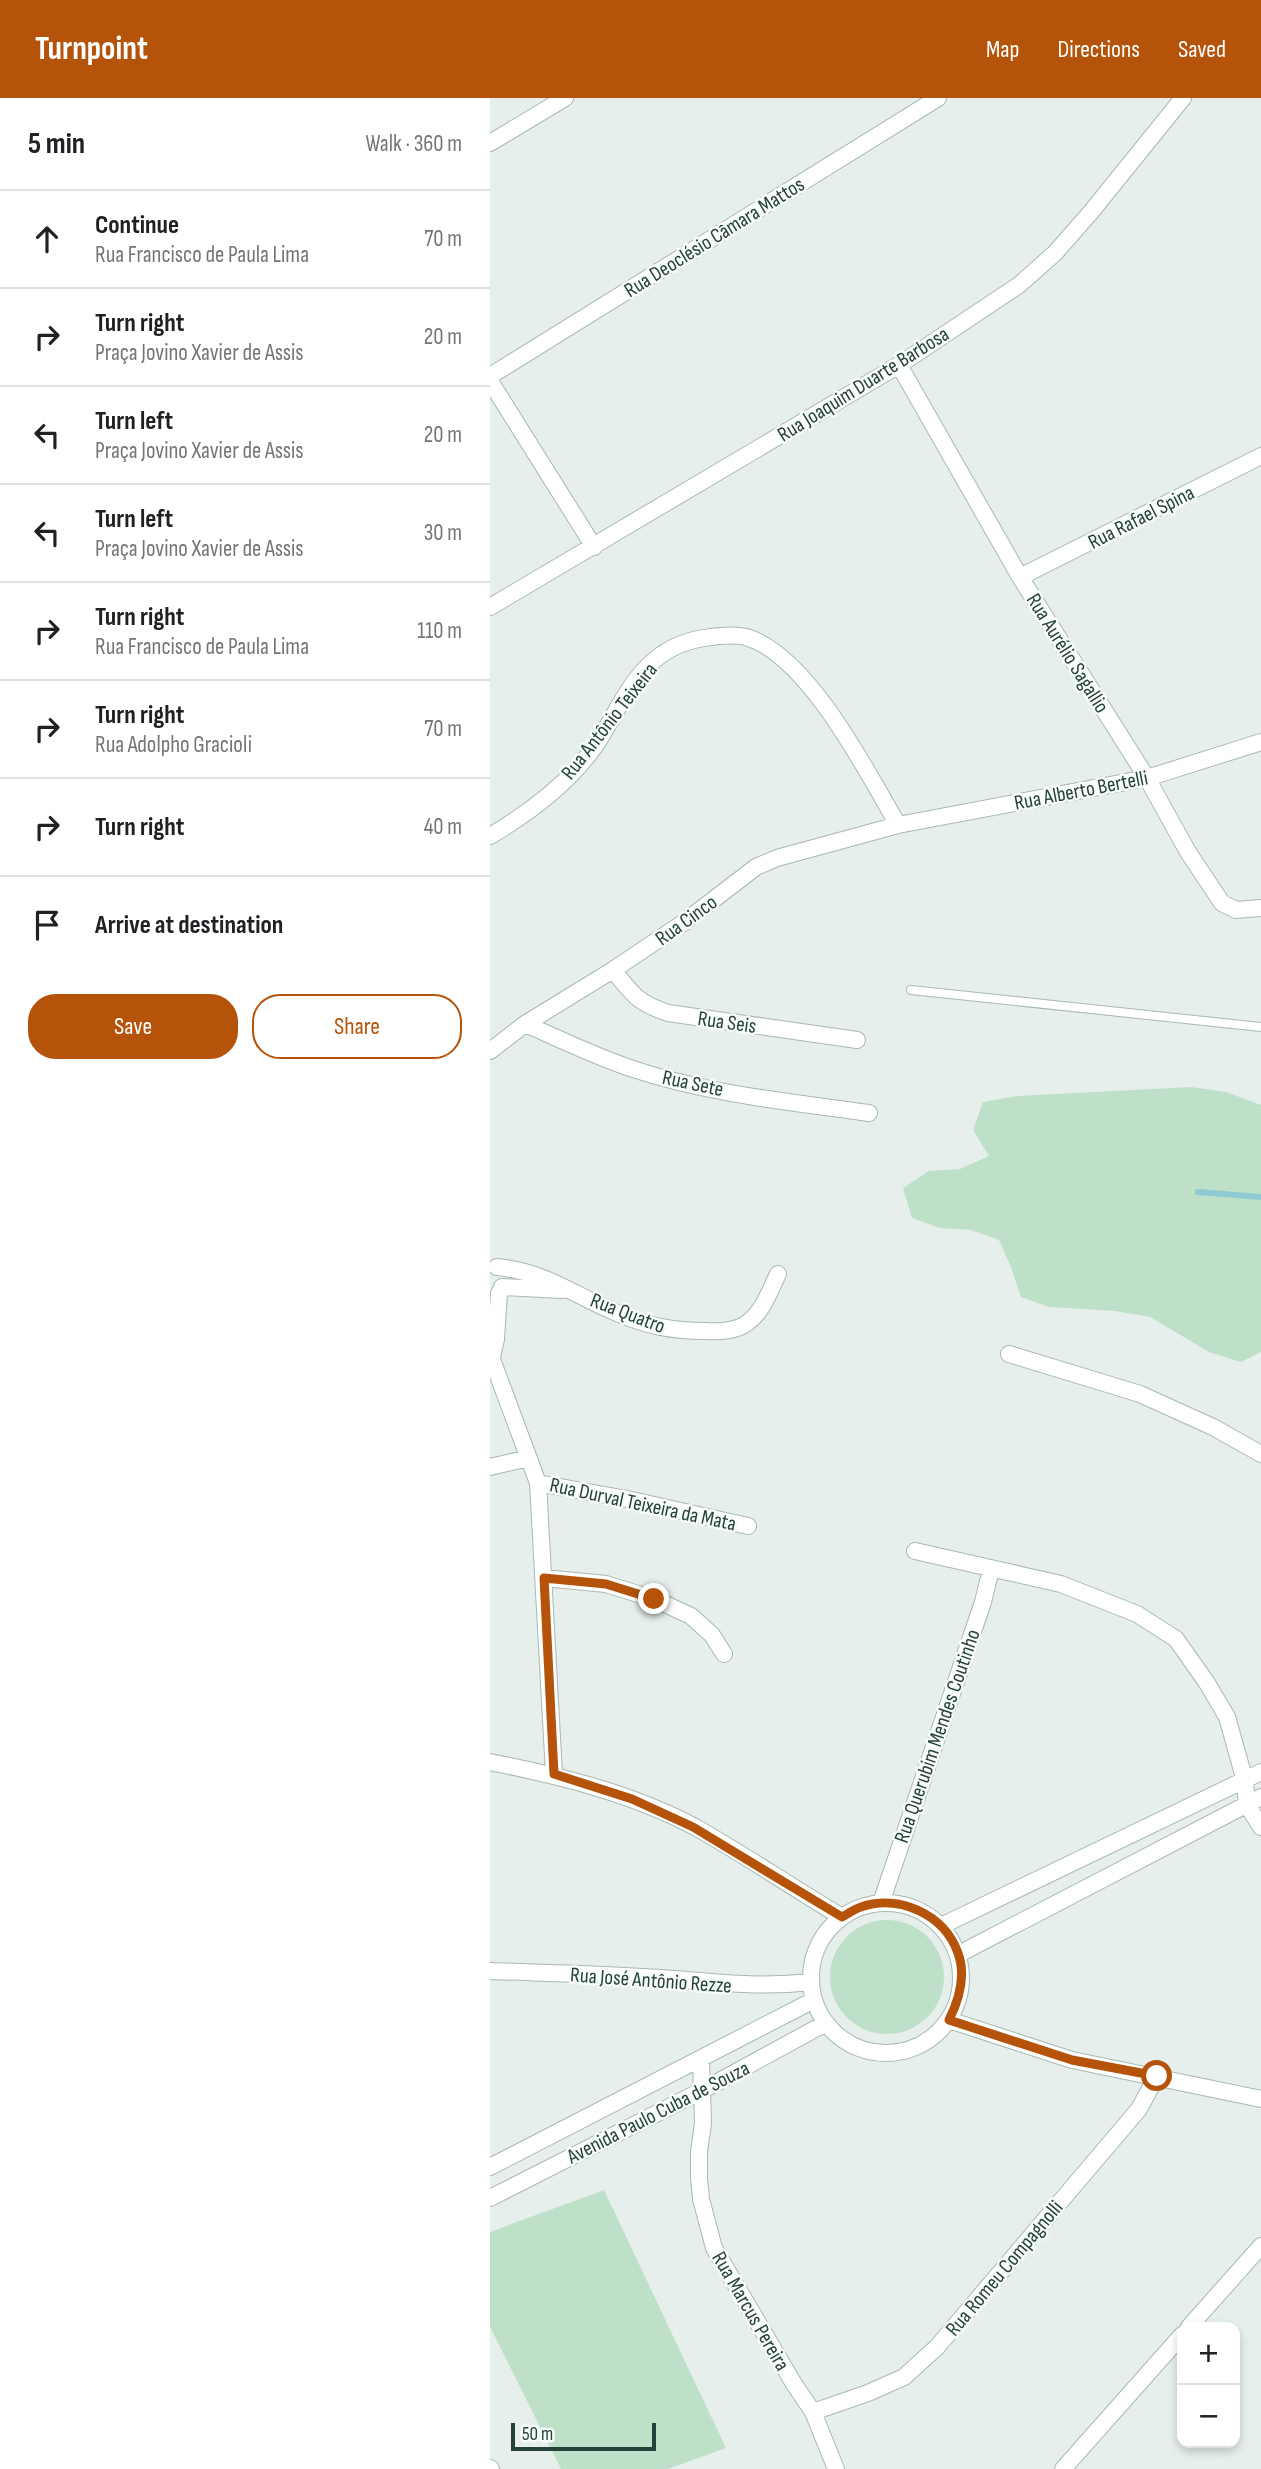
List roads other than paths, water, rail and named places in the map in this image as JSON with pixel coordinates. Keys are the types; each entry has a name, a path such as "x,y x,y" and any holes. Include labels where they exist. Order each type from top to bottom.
{"street":[{"name":"Rua Deoclésio Câmara Mattos","path":"490,378 938,98"},
{"name":"Rua Joaquim Duarte Barbosa","path":"490,607 899,365 1018,285 1055,253 1183,98"},
{"path":"490,143 554,101"},
{"name":"Rua Aurélio Sagallio","path":"899,365 1020,578 1147,778 1188,852 1222,903 1236,910 1261,908"},
{"path":"490,378 594,547"},
{"name":"Rua Rafael Spina","path":"1020,578 1261,456"},
{"name":"Rua Antônio Teixeira","path":"490,836 515,821 566,779 594,748 647,667 667,650 685,641 713,636 746,637 772,650 807,682 843,731 898,825"},
{"name":"Rua Alberto Bertelli","path":"898,825 1147,778 1261,742"},
{"name":"Rua Cinco","path":"490,1051 525,1024 683,923 756,867 794,852 898,825"},
{"name":"Rua Seis","path":"613,970 633,995 647,1006 668,1013 857,1040"},
{"name":"Rua Sete","path":"525,1024 631,1069 658,1077 791,1102 869,1112"},
{"path":"492,1264 503,1280 497,1293 496,1339 491,1356 538,1483 554,1774"},
{"name":"Rua Quatro","path":"492,1264 540,1275 617,1313 674,1331 716,1332 747,1324 764,1304 778,1273"},
{"name":"Rua Quatro","path":"497,1293 574,1292"},
{"path":"1009,1354 1140,1394 1213,1427 1261,1454"},
{"name":"Rua Durval Teixeira da Mata","path":"490,1467 529,1458"},
{"name":"Rua Durval Teixeira da Mata","path":"538,1483 627,1499 748,1526"},
{"path":"915,1551 1061,1584 1137,1614 1176,1639 1227,1717 1261,1827"},
{"name":"Rua Querubim Mendes Coutinho","path":"881,1903 983,1602 991,1569"},
{"path":"544,1578 606,1584 654,1599 691,1616 712,1635 724,1654"},
{"path":"490,1762 554,1774 632,1799 693,1827 842,1917"},
{"path":"941,1926 1261,1772"},
{"path":"959,1954 1254,1801"},
{"path":"881,1903 903,1904 923,1912 941,1926 959,1954 961,1983 958,2003 949,2020 933,2038 912,2049 888,2054 865,2051 843,2040 826,2023 814,2000 811,1982 814,1957 825,1935 842,1917 860,1907 881,1903"},
{"name":"Rua José Antônio Rezze","path":"490,1970 661,1978 733,1986 780,1986 811,1982"},
{"name":"Avenida Paulo Cuba de Souza","path":"490,2167 814,2000"},
{"path":"949,2020 1072,2060 1261,2099"},
{"name":"Avenida Paulo Cuba de Souza","path":"490,2198 703,2090 826,2023"},
{"name":"Rua Marcus Pereira","path":"701,2059 703,2090 699,2178 701,2199 714,2248 813,2412 836,2469"},
{"name":"Rua Romeu Compagnolli","path":"813,2412 904,2377 937,2347 1139,2109 1157,2076"},
{"path":"1193,2322 1261,2246"},
{"path":"1063,2469 1177,2341"}],"lane":[{"path":"911,990 1261,1027"}],"waterway":[{"path":"1198,1192 1261,1197"}]}
